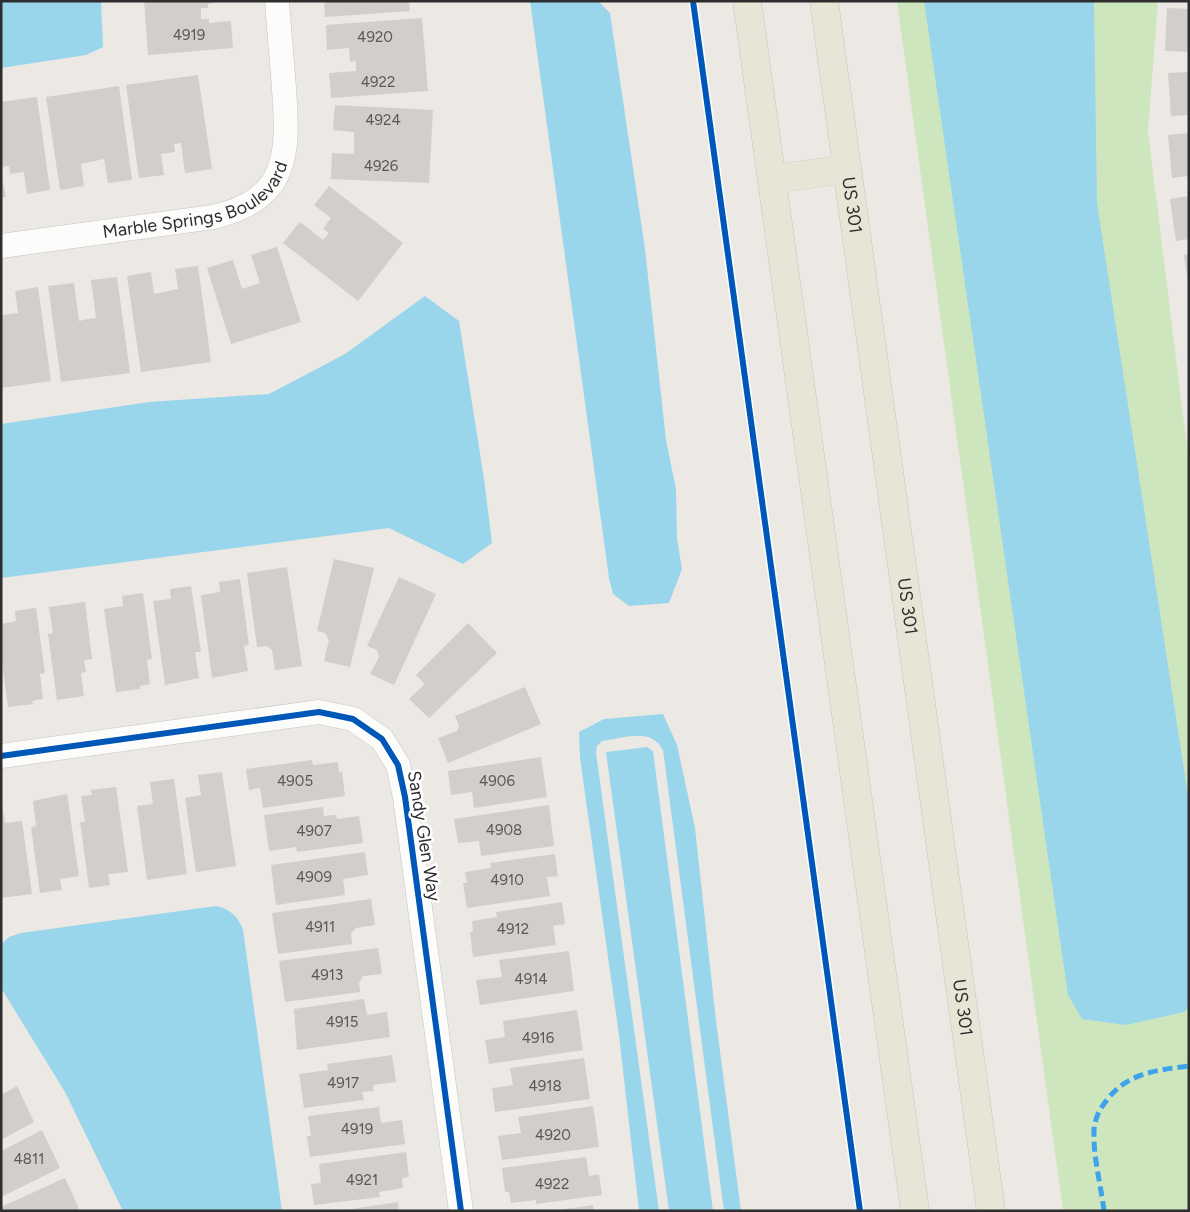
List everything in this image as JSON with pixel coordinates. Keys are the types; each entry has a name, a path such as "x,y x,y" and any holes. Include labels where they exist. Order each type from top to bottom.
{"main road":[{"path":"747,1 915,1211"},
{"name":"US 301","path":"824,1 991,1211"},
{"path":"772,179 847,169"}],"street":[{"name":"Marble Springs Boulevard","path":"1,246 213,216 236,211 254,202 276,176 285,154 287,128 277,1"},
{"name":"Sandy Glen Way","path":"1,756 319,712 353,719 382,739 398,764 405,797 462,1211"}],"green space":[{"path":"897,1 1158,1 1148,131 1189,464 1189,1211 1063,1211"}],"water":[{"path":"1,1 101,1 103,47 86,55 1,68"},
{"path":"530,1 598,1 610,13 645,249 666,440 676,489 677,539 682,569 669,603 629,606 613,594 609,578"},
{"path":"924,1 1094,1 1097,203 1189,802 1189,1007 1184,1012 1126,1025 1082,1019 1068,995"},
{"path":"425,296 459,321 484,479 492,543 463,564 389,528 1,578 1,424 149,402 269,394 345,354"},
{"path":"663,714 677,745 695,828 716,1021 741,1211 724,1211 663,750 651,738 628,736 602,741 597,746 596,753 659,1211 639,1211 619,1035 580,758 579,732 604,719"},
{"path":"647,747 653,751 713,1211 669,1211 606,752"},
{"path":"216,906 233,914 243,930 282,1211 123,1211 65,1092 1,988 1,944 9,937 21,933"}],"building":[{"path":"144,1 223,1 208,4 208,8 201,8 201,19 209,19 209,23 231,21 233,48 148,55"},
{"path":"324,1 409,1 410,11 325,17"},
{"path":"1167,8 1189,9 1189,52 1165,51"},
{"path":"422,18 428,91 331,98 329,73 356,71 356,61 350,62 349,48 327,50 326,25"},
{"path":"1189,72 1189,115 1171,116 1168,73"},
{"path":"198,75 212,169 185,173 181,143 174,144 175,152 161,154 164,175 139,178 126,85"},
{"path":"119,86 132,180 108,183 104,159 81,164 84,186 60,190 46,97"},
{"path":"37,97 50,190 27,194 24,172 10,174 9,166 1,167 1,102"},
{"path":"335,105 433,110 429,183 331,179 332,153 354,154 354,132 333,130"},
{"path":"1189,133 1189,176 1172,178 1168,135"},
{"path":"1,174 6,197 1,197"},
{"path":"329,186 403,243 358,301 283,243 300,222 323,240 329,233 323,229 331,218 314,205"},
{"path":"1189,196 1189,239 1176,241 1170,199"},
{"path":"277,247 301,322 231,344 207,268 233,260 242,289 260,283 251,255"},
{"path":"1189,254 1189,282 1188,282 1184,255"},
{"path":"198,266 211,362 141,372 127,276 151,272 154,294 178,289 175,269"},
{"path":"117,277 130,373 61,382 48,286 74,283 79,321 96,318 91,280"},
{"path":"38,287 51,381 1,388 2,315 18,313 15,291"},
{"path":"334,559 374,568 350,667 324,661 329,640 325,633 317,631"},
{"path":"287,567 302,666 275,670 272,650 267,646 257,647 247,573"},
{"path":"399,577 436,594 394,685 370,674 379,657 377,650 367,646"},
{"path":"240,579 249,645 244,646 248,671 212,678 201,595 220,592 219,582"},
{"path":"191,586 201,652 195,652 199,678 165,685 153,601 171,599 170,589"},
{"path":"143,593 152,659 147,660 150,684 140,686 140,689 116,692 104,609 123,606 122,596"},
{"path":"85,602 92,659 84,660 86,672 81,673 84,696 57,700 48,634 53,633 49,607"},
{"path":"36,608 45,673 40,674 43,699 32,701 33,704 8,707 1,656 1,624 16,621 15,611"},
{"path":"468,623 497,653 429,718 409,699 425,684 416,675"},
{"path":"525,687 541,724 448,763 438,738 457,731 459,726 455,716"},
{"path":"541,757 547,797 474,808 472,792 451,795 448,771"},
{"path":"312,760 313,765 338,762 339,773 342,772 345,796 263,808 260,788 249,790 246,769"},
{"path":"222,772 236,866 196,872 185,798 201,795 198,775"},
{"path":"174,779 187,874 147,880 137,806 153,804 150,782"},
{"path":"116,787 128,872 108,874 110,885 89,888 80,822 85,822 81,796 92,795 91,790"},
{"path":"67,794 79,876 60,879 62,890 40,893 31,827 36,826 33,801"},
{"path":"1,802 5,823 22,821 32,894 1,898"},
{"path":"549,805 554,846 481,856 479,841 458,843 454,819"},
{"path":"323,807 324,816 336,815 337,819 359,816 363,843 297,852 296,847 269,851 264,815"},
{"path":"365,852 368,875 343,879 345,895 276,905 271,865"},
{"path":"555,854 558,876 547,877 550,896 467,908 463,883 467,883 465,872 491,868 490,863"},
{"path":"371,899 375,925 356,928 351,934 352,944 278,954 272,913"},
{"path":"562,902 565,924 553,926 556,945 473,957 470,932 473,932 472,921 497,917 496,912"},
{"path":"378,948 382,974 363,976 359,983 360,992 285,1002 279,961"},
{"path":"569,951 574,991 480,1005 476,980 502,977 499,960"},
{"path":"364,999 367,1015 387,1012 390,1037 297,1050 294,1009"},
{"path":"577,1010 583,1050 489,1064 485,1040 505,1037 503,1021"},
{"path":"392,1055 396,1082 373,1085 374,1091 362,1092 364,1100 304,1108 299,1074 328,1070 327,1064"},
{"path":"584,1058 590,1099 495,1112 492,1088 513,1085 510,1068"},
{"path":"17,1086 34,1122 1,1140 1,1095"},
{"path":"593,1106 599,1147 502,1160 498,1136 521,1133 518,1117"},
{"path":"379,1107 381,1123 402,1120 405,1144 310,1157 307,1136 311,1136 308,1116"},
{"path":"42,1130 60,1168 1,1197 1,1151"},
{"path":"406,1152 409,1177 402,1178 403,1188 379,1192 380,1197 314,1205 311,1184 321,1183 319,1164"},
{"path":"586,1157 589,1176 599,1174 602,1195 536,1204 536,1200 511,1203 509,1192 505,1192 502,1168"},
{"path":"65,1178 80,1211 1,1211 1,1207"},
{"path":"398,1202 399,1211 345,1211 345,1210"},
{"path":"593,1205 594,1211 558,1211 558,1210"}],"marked path":[{"path":"1104,1211 1094,1141 1096,1118 1104,1103 1115,1091 1133,1078 1154,1071 1189,1066"}],"cycle path":[{"path":"693,1 860,1211"},
{"path":"1,756 319,712 353,719 382,739 398,765 405,797 461,1211"}]}
